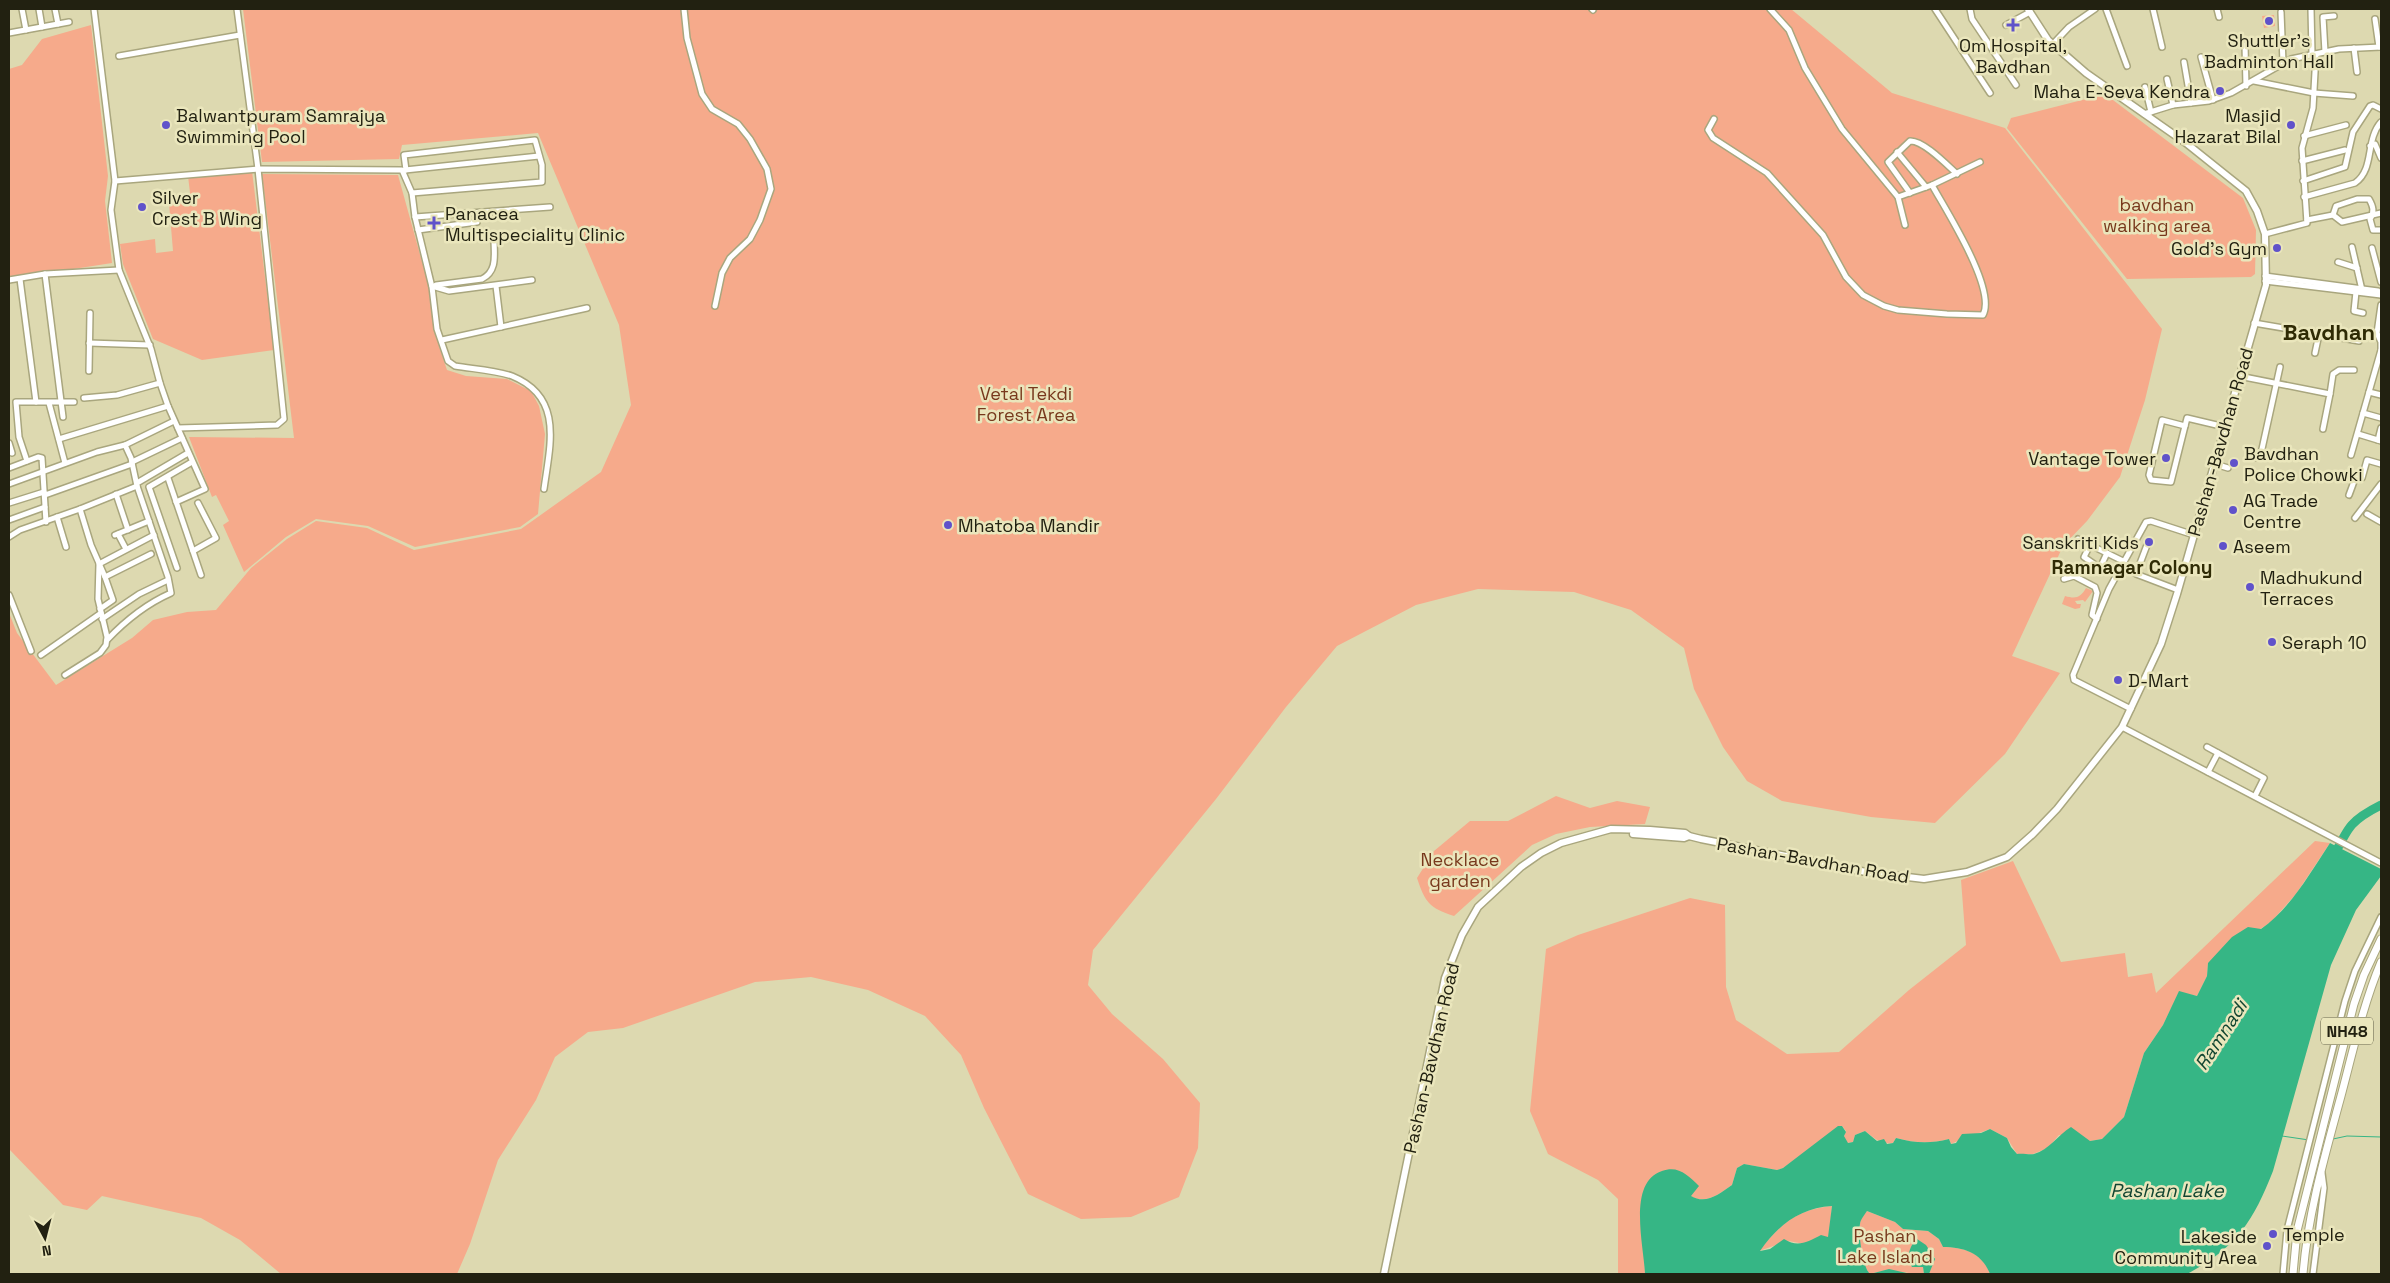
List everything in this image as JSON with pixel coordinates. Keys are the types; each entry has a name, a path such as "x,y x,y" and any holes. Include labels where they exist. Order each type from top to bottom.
{"highway":[{"name":"NH48","path":"2293,1274 2297,1231 2322,1126 2360,987 2381,939"},
{"name":"NH48","path":"2303,1274 2307,1233 2321,1170 2364,1007 2381,962"},
{"path":"2298,1186 2306,1188"}],"main road":[{"path":"2029,10 2053,44 2086,73 2144,114"},
{"name":"Pashan-Bavdhan Road","path":"1384,1274 1445,978 1462,935 1486,898 1521,867 1561,843 1607,832 1684,838 1689,836 1886,876 1924,879 1968,872 2007,856 2033,834 2057,809 2122,727 2161,644 2225,427 2265,280 2265,234 2257,211 2246,191 2192,147 2144,114"}],"street":[{"path":"22,9 26,30"},
{"path":"39,9 42,27"},
{"path":"56,9 58,24"},
{"path":"94,9 115,181 112,210 119,270 150,345 168,406 204,489 176,502"},
{"path":"178,428 277,426 284,419 258,169 237,9"},
{"path":"684,9 687,38 702,94 712,109 738,124 750,139 767,170 771,189 760,220 750,239 730,258 722,273 715,306"},
{"path":"1770,9 1789,30 1805,68 1842,129 1898,197 1905,225"},
{"path":"1935,9 1990,93"},
{"path":"1970,9 1972,18 2016,85"},
{"path":"2053,44 2087,11 2095,9"},
{"path":"2106,9 2127,66"},
{"path":"2152,9 2162,47"},
{"path":"2217,9 2219,17"},
{"path":"2265,234 2306,225 2302,160 2304,136 2313,108 2314,93 2311,9"},
{"path":"2006,25 2029,10"},
{"path":"2281,12 2283,63"},
{"path":"2326,52 2323,17 2334,16"},
{"path":"2144,114 2173,105 2213,100 2246,86 2283,63 2314,54 2354,48 2380,47 2375,19"},
{"path":"9,33 70,22"},
{"path":"119,56 240,35"},
{"path":"2245,45 2246,86"},
{"path":"2354,48 2357,72"},
{"path":"2201,57 2213,100"},
{"path":"2184,62 2191,103"},
{"path":"2167,79 2173,105"},
{"path":"2254,81 2314,93 2353,96"},
{"path":"2145,87 2151,112"},
{"path":"2303,181 2346,167 2354,129 2370,106 2373,105 2381,109"},
{"path":"1714,119 1708,130 1713,138 1758,166 1771,177 1823,235 1846,277 1863,295 1884,306 1898,310 1983,315 1985,308 1983,292 1969,249 1929,186 1897,152"},
{"path":"2304,197 2356,184 2361,180 2366,174 2370,146 2381,122"},
{"path":"2304,136 2346,126"},
{"path":"412,193 542,182 542,165 535,140 404,155 404,170 412,193 418,230 432,286 437,329 452,365 511,376 535,389 541,395 550,419 550,444 544,489"},
{"path":"1910,193 1889,165 1889,160 1910,141 1914,141 1936,155 1957,174"},
{"path":"2370,146 2376,144 2381,158"},
{"path":"2302,160 2345,150"},
{"path":"115,181 258,169 404,170 539,156"},
{"path":"1898,197 1929,186 1980,162"},
{"path":"2333,215 2336,206 2365,198 2369,199 2373,206 2373,215 2370,219 2373,231 2381,230"},
{"path":"416,217 550,207"},
{"path":"2307,220 2333,215 2342,222 2381,213"},
{"path":"418,230 477,222"},
{"path":"432,286 482,279 488,276 493,268 494,239"},
{"path":"2352,247 2363,291"},
{"path":"2372,248 2381,282"},
{"path":"2338,262 2354,265 2357,268"},
{"path":"9,280 45,274 119,270"},
{"path":"45,274 63,417"},
{"path":"20,278 36,402"},
{"path":"432,286 449,291 532,280"},
{"path":"2265,280 2281,280 2353,290 2378,291 2381,295"},
{"path":"496,286 501,327"},
{"path":"2353,290 2354,311 2363,313"},
{"path":"2351,455 2381,350 2381,342 2377,333 2381,305"},
{"path":"442,340 587,308"},
{"path":"88,371 90,313"},
{"path":"2254,323 2359,341"},
{"path":"2315,353 2319,334"},
{"path":"89,343 150,345"},
{"path":"2250,457 2260,458 2280,367"},
{"path":"2322,429 2334,374 2339,370 2354,370"},
{"path":"2374,372 2381,374"},
{"path":"2239,376 2330,394"},
{"path":"84,398 117,395 160,384"},
{"path":"2368,392 2381,395"},
{"path":"9,402 16,403 19,400 49,403 74,402"},
{"path":"16,403 19,437 27,461"},
{"path":"49,403 66,463"},
{"path":"59,439 168,406"},
{"path":"2362,413 2381,418"},
{"path":"2185,426 2162,420 2149,475 2151,480 2173,481 2187,418 2225,427"},
{"path":"9,484 66,463 125,445 174,421"},
{"path":"2358,434 2380,441 2381,428"},
{"path":"9,503 45,494 132,463 182,438"},
{"path":"9,443 12,452"},
{"path":"107,640 140,610 171,593 125,445"},
{"path":"9,536 20,530 46,522 116,494 137,484 188,453"},
{"path":"9,468 41,458 46,522"},
{"path":"2349,495 2356,476 2362,478 2367,460 2381,464"},
{"path":"177,568 149,487 168,478 192,462"},
{"path":"2214,464 2228,468"},
{"path":"168,478 201,575"},
{"path":"2355,518 2381,484"},
{"path":"116,494 128,530"},
{"path":"193,551 216,538 198,503"},
{"path":"9,520 45,507"},
{"path":"80,509 114,600 101,614"},
{"path":"2367,514 2381,522"},
{"path":"58,517 66,546"},
{"path":"126,549 116,535 149,521"},
{"path":"2131,709 2072,678 2096,619 2123,561 2147,521 2194,535"},
{"path":"99,564 154,535"},
{"path":"2078,539 2123,561"},
{"path":"2090,545 2084,557 2100,568 2108,554"},
{"path":"2147,545 2136,574 2178,590"},
{"path":"105,577 151,554"},
{"path":"65,675 100,653 106,645 107,640 101,614 98,587 99,564"},
{"path":"2064,579 2074,576 2086,585 2096,589 2092,615 2096,619"},
{"path":"41,654 101,614 168,580"},
{"path":"9,595 31,651"},
{"path":"2122,727 2381,863"},
{"path":"2207,747 2264,778 2255,796"},
{"path":"2208,772 2218,753"},
{"path":"2283,1274 2287,1230 2350,984 2381,917"},
{"path":"2313,1274 2324,1188 2321,1170"}],"green space":[{"name":"Vetal Tekdi Forest Area","path":"243,9 1791,9 1892,93 2005,128 2162,329 2145,400 2120,477 2087,521 2063,546 2012,656 2060,673 2005,754 1935,823 1871,817 1782,801 1747,781 1723,747 1694,689 1684,648 1631,610 1574,592 1478,589 1416,605 1337,646 1286,707 1216,799 1093,950 1088,985 1112,1014 1163,1059 1200,1103 1198,1148 1179,1197 1131,1217 1081,1219 1028,1194 984,1108 961,1055 925,1016 868,990 811,977 755,982 623,1028 588,1032 555,1057 536,1100 498,1160 470,1244 457,1274 281,1274 240,1240 201,1218 102,1196 87,1210 63,1205 9,1149 9,613 17,633 56,685 132,638 153,620 187,612 216,610 251,568 287,539 316,521 367,528 414,550 521,529 601,472 631,405 619,325 538,133 402,145 399,159 262,162"},
{"name":"Shuttler's Badminton Hall","path":"2274,15 2275,26 2264,28 2262,16"},
{"path":"91,25 108,176 105,201 112,263 9,279 9,69 22,65 42,39"},
{"name":"bavdhan walking area","path":"2101,91 2243,198 2256,230 2255,274 2251,277 2127,279 2007,128 2011,118 2094,97"},
{"path":"252,171 274,350 202,360 153,339 123,264 120,244 155,239 156,253 173,251 169,203 191,201 188,176"},
{"path":"262,174 398,175 429,287 434,331 447,370 466,376 507,379 531,391 539,406 545,434 538,514 520,527 415,547 368,526 316,519 286,537 244,572 223,525 229,521 216,495 212,497 189,437 294,438"},
{"path":"2086,588 2093,591 2085,602 2083,600 2075,601 2077,604 2081,604 2080,608 2075,609 2062,604 2065,596 2077,597"},
{"name":"Necklace garden","path":"1556,796 1590,808 1617,801 1650,807 1645,824 1590,827 1556,834 1532,845 1454,916 1433,907 1429,903 1417,878 1434,851 1470,821 1508,821"},
{"path":"2315,841 2330,843 2296,894 2271,922 2208,963 2207,976 2197,996 2179,992 2163,1025 2144,1053 2124,1117 2102,1139 2090,1141 2059,1135 2048,1148 2033,1154 2017,1154 2007,1138 1990,1129 1951,1144 1949,1139 1922,1142 1896,1138 1893,1143 1885,1143 1865,1131 1855,1135 1853,1142 1847,1143 1844,1136 1846,1131 1842,1126 1783,1168 1777,1170 1744,1164 1737,1168 1732,1185 1707,1199 1690,1196 1699,1186 1644,1247 1645,1274 1618,1274 1618,1199 1598,1180 1548,1154 1530,1111 1546,949 1578,935 1690,898 1725,905 1726,987 1736,1020 1787,1054 1839,1052 1909,990 1966,945 1961,880 2013,861 2061,962 2125,953 2128,977 2152,973 2156,993"},
{"name":"Pashan Lake Island","path":"1832,1206 1829,1238 1814,1239 1805,1244 1788,1241 1759,1251 1774,1233 1798,1215"},
{"name":"Pashan Lake Island","path":"1867,1211 1895,1222 1903,1229 1928,1231 1939,1239 1943,1247 1958,1248 1978,1256 1990,1274 1929,1274 1935,1258 1920,1241 1914,1241 1908,1256 1912,1267 1923,1267 1924,1274 1883,1271 1870,1274 1867,1271 1863,1258 1860,1235 1861,1221"}],"water":[{"name":"Pashan Lake","path":"2330,843 2381,869 2381,876 2356,910 2331,965 2273,1171 2266,1189 2241,1232 2218,1254 2204,1264 2187,1274 1990,1274 1987,1267 1977,1256 1958,1248 1943,1247 1939,1239 1928,1231 1903,1229 1895,1222 1867,1211 1860,1222 1860,1235 1863,1258 1867,1271 1870,1274 1645,1274 1640,1216 1641,1201 1644,1188 1651,1177 1668,1169 1682,1172 1699,1186 1691,1196 1707,1199 1732,1185 1737,1168 1744,1164 1777,1170 1783,1168 1838,1126 1842,1126 1846,1132 1844,1136 1848,1143 1853,1142 1855,1135 1865,1131 1877,1141 1884,1139 1887,1144 1893,1143 1896,1138 1922,1142 1949,1139 1951,1144 1956,1143 1962,1134 1981,1133 1990,1129 2007,1138 2017,1154 2039,1152 2071,1127 2090,1141 2102,1139 2124,1117 2144,1053 2163,1025 2179,991 2197,996 2207,976 2208,963 2232,937 2248,927 2261,929 2272,921 2291,900","holes":["1832,1206 1828,1237 1821,1235 1798,1244 1784,1239 1770,1249 1760,1251 1774,1233 1800,1214 1820,1207"]},
{"path":"1917,1239 1926,1245 1935,1259 1929,1274 1924,1274 1923,1267 1912,1267 1910,1264 1909,1252"},
{"path":"1889,1269 1911,1274 1870,1274"}],"waterway":[{"name":"Ramnadi","path":"2334,856 2352,825 2363,815 2381,805"},
{"path":"2282,1136 2309,1140"},
{"path":"2333,1139 2347,1136 2381,1137"}],"place":[{"name":"Shuttler's Badminton Hall","path":"2269,21"},
{"name":"Om Hospital, Bavdhan","path":"2013,25"},
{"name":"Maha E-Seva Kendra","path":"2220,91"},
{"name":"Balwantpuram Samrajya Swimming Pool","path":"166,125"},
{"name":"Masjid Hazarat Bilal","path":"2291,125"},
{"name":"Silver Crest B Wing","path":"142,207"},
{"name":"Panacea Multispeciality Clinic","path":"434,223"},
{"name":"Gold's Gym","path":"2277,248"},
{"name":"Vantage Tower","path":"2166,458"},
{"name":"Bavdhan Police Chowki","path":"2234,463"},
{"name":"AG Trade Centre","path":"2233,510"},
{"name":"Mhatoba Mandir","path":"948,525"},
{"name":"Sanskriti Kids","path":"2149,542"},
{"name":"Aseem","path":"2223,546"},
{"name":"Madhukund Terraces","path":"2250,587"},
{"name":"Seraph 10","path":"2272,642"},
{"name":"D-Mart","path":"2118,680"},
{"name":"Temple","path":"2273,1234"},
{"name":"Lakeside Community Area","path":"2267,1246"}],"district":[{"name":"Bavdhan","path":"2329,332"},
{"name":"Ramnagar Colony","path":"2132,567"}]}
